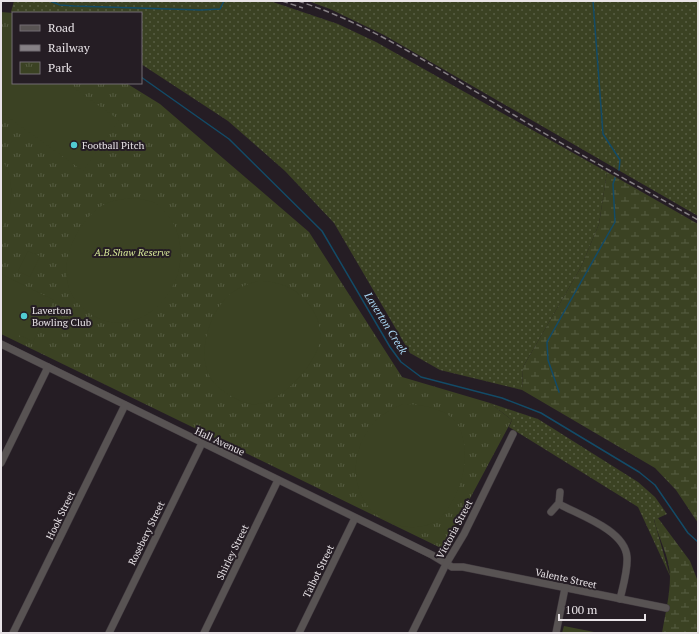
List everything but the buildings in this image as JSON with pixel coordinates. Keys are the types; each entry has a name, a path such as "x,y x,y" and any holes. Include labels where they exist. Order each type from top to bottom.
{"street":[{"name":"Hall Avenue","path":"1,344 447,562"},
{"path":"1,463 48,367"},
{"name":"Hook Street","path":"13,633 125,405"},
{"name":"Victoria Street","path":"412,633 447,562 464,534 513,434"},
{"name":"Rosebery Street","path":"108,633 202,442"},
{"name":"Shirley Street","path":"204,633 278,480"},
{"path":"551,512 559,504 560,492"},
{"path":"559,504 610,530 624,545 627,555 627,564 620,599"},
{"name":"Talbot Street","path":"299,633 355,518"},
{"name":"Valente Street","path":"447,562 452,567 463,567 666,608"},
{"path":"556,633 565,588"}],"green space":[{"path":"14,1 270,1 338,24 376,42 607,172 599,224 581,267 523,367 522,390 440,370 410,353 334,223 285,171 228,121 142,65 142,12 11,12"},
{"path":"308,1 698,1 698,216 384,35 330,9"},
{"name":"A.B.Shaw Reserve","path":"1,12 12,13 12,84 128,84 160,104 309,232 402,377 490,403 512,420 443,549 1,334"},
{"name":"Football Pitch","path":"1,38 12,45 12,84 68,84 119,120 83,171 1,112"},
{"path":"1,159 6,166 9,175 11,194 8,213 1,230"},
{"path":"607,172 698,224 698,523 676,490 655,468 522,390 523,367 581,267 599,224"},
{"path":"135,198 151,201 157,204 167,214 176,229 181,252 177,275 168,294 154,310 136,320 116,323 96,317 77,302 70,291 67,278 69,251 82,226 90,215 100,207 112,201"},
{"path":"28,251 40,256 30,277 18,271"},
{"name":"Laverton Bowling Club","path":"1,274 54,300 33,342 20,335 17,340 1,332"},
{"path":"258,281 267,281 284,285 305,299 315,314 321,337 313,359 305,370 285,391 273,399 262,403 251,404 233,397 217,386 210,377 204,353 209,327 221,304 236,290"},
{"path":"490,403 538,419 638,482 655,497 667,514 654,520 670,576 638,507 509,427 512,420"},
{"path":"403,404 425,406 448,415 458,425 465,448 463,474 448,509 436,521 419,527 397,525 377,515 371,510 364,500 356,478 357,455 366,434 380,417"},
{"path":"658,518 690,561 697,579 698,633 662,633 670,577 668,562 654,519"},
{"path":"564,626 599,633 562,633"}],"waterway":[{"path":"50,1 60,5 74,6 201,10 220,9 224,1"},
{"path":"593,1 603,134 620,160 619,170"},
{"name":"Laverton Creek","path":"142,78 229,139 322,231 390,347 401,362 421,377 502,398 541,413 639,472 655,485 688,533 698,542"},
{"path":"559,392 548,360 547,342 615,222 613,184 615,178"}],"railway":[{"path":"282,1 303,8"},
{"path":"298,1 327,11 382,37 435,67 559,142 698,220"}],"place":[{"name":"Football Pitch","path":"74,145"},
{"name":"Laverton Bowling Club","path":"24,316"}]}
